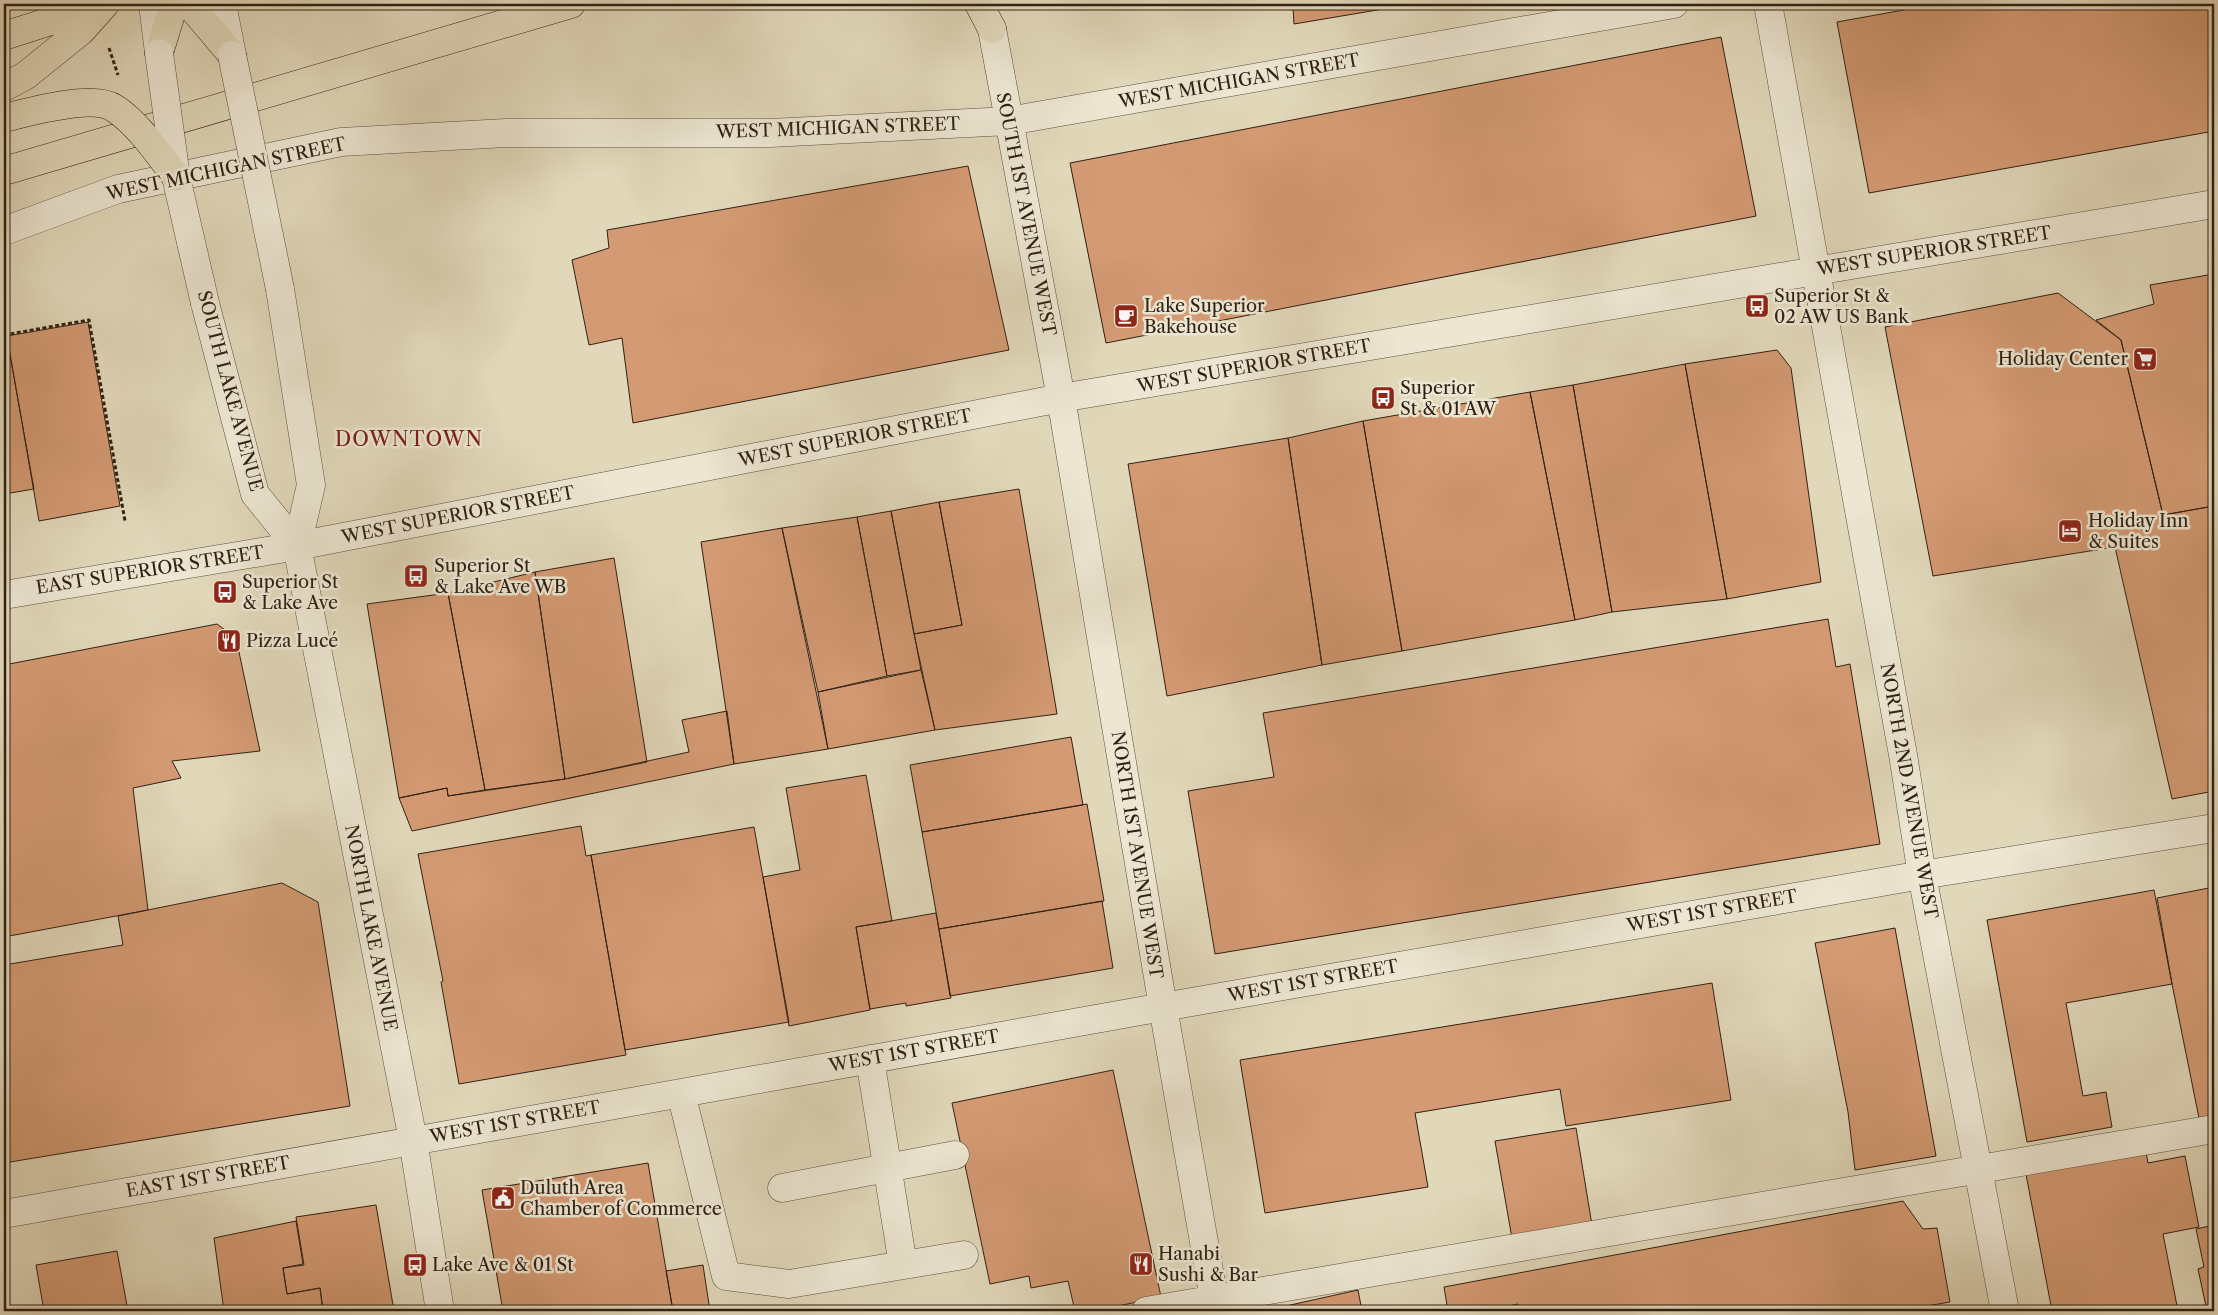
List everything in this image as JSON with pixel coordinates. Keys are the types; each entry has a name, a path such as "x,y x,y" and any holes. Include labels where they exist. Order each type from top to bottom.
{"highway":[{"path":"4,36 105,4"},
{"path":"4,87 25,76 81,31 105,4"},
{"path":"159,53 174,4"},
{"path":"189,4 232,55"},
{"path":"4,171 571,4"},
{"path":"978,4 992,16"},
{"path":"4,118 57,106 103,104 114,107 145,137 176,177"}],"street":[{"name":"SOUTH LAKE AVENUE","path":"153,4 176,177 205,303 255,494 297,546"},
{"path":"222,4 280,289 311,485 297,546"},
{"name":"WEST MICHIGAN STREET","path":"4,231 118,189 341,142 506,133 770,133 1009,121 1674,4"},
{"name":"NORTH 2ND AVENUE WEST","path":"1768,4 1903,755 1922,875 2005,1311"},
{"name":"SOUTH 1ST AVENUE WEST","path":"992,16 1009,121 1061,398"},
{"name":"WEST SUPERIOR STREET","path":"297,546 1061,398 2214,204"},
{"name":"NORTH 1ST AVENUE WEST","path":"1061,398 1215,1305"},
{"name":"EAST SUPERIOR STREET","path":"4,595 297,546"},
{"name":"NORTH LAKE AVENUE","path":"297,546 413,1140 440,1311"},
{"name":"WEST 1ST STREET","path":"413,1140 1922,875 2214,828"},
{"path":"870,1059 903,1265"},
{"path":"681,1093 726,1276 788,1284 964,1255"},
{"path":"1146,1311 1215,1305 2214,1129"},
{"name":"EAST 1ST STREET","path":"4,1214 413,1140"},
{"path":"782,1188 956,1155"}],"path":[{"path":"273,4 274,10"},
{"path":"107,43 120,80"},
{"path":"4,335 89,320 125,521"}],"building":[{"path":"1314,4 1413,4 1294,24 1293,7"},
{"path":"1937,4 2214,4 2214,131 1869,193 1837,22"},
{"path":"1721,37 1756,216 1106,343 1070,163"},
{"path":"968,166 1009,350 633,423 622,338 589,345 572,260 609,248 607,230"},
{"path":"2214,274 2214,506 2163,515 2121,340 2096,320 2154,304 2150,285"},
{"name":"Holiday Inn & Suites","path":"2058,293 2121,340 2163,515 2214,506 2214,791 2172,799 2115,547 1933,576 1885,327"},
{"path":"88,322 120,506 39,521 7,336"},
{"path":"9,350 34,489 4,494 4,351"},
{"path":"1777,350 1791,368 1821,582 1727,599 1685,364"},
{"path":"1685,364 1727,599 1612,612 1573,385"},
{"path":"1573,385 1612,612 1575,620 1530,392"},
{"path":"1530,392 1575,620 1402,651 1363,421"},
{"path":"1363,421 1402,651 1322,665 1288,438"},
{"path":"1288,438 1322,665 1167,696 1128,464"},
{"path":"1019,489 1057,714 935,730 914,634 962,625 939,502"},
{"path":"939,502 962,625 914,634 891,511"},
{"path":"891,511 921,670 887,676 857,517"},
{"path":"857,517 887,676 818,692 782,528"},
{"path":"782,528 828,749 734,764 701,542"},
{"path":"614,558 647,762 565,779 535,572"},
{"path":"535,572 565,779 485,790 448,593"},
{"path":"448,593 485,790 448,796 447,788 399,798 367,604"},
{"path":"1828,619 1836,667 1850,664 1880,844 1215,954 1188,791 1274,777 1263,713"},
{"path":"217,624 236,638 260,751 172,761 181,778 133,788 148,910 4,937 4,665"},
{"path":"921,670 935,730 828,749 818,692"},
{"path":"727,711 734,764 412,831 399,798 447,788 448,796 565,779 689,752 682,720"},
{"path":"1071,737 1083,805 922,832 910,765"},
{"path":"866,775 892,921 856,927 870,1010 789,1026 763,877 800,870 786,788"},
{"path":"1087,804 1104,901 939,929 922,832"},
{"path":"581,826 586,856 591,855 626,1055 459,1084 441,982 443,981 418,854"},
{"path":"754,827 789,1022 625,1050 591,855"},
{"path":"282,883 318,902 350,1106 4,1163 4,965 123,945 118,916"},
{"path":"2214,887 2214,1116 2199,1118 2157,898"},
{"path":"2154,890 2172,984 2066,1003 2083,1096 2106,1092 2112,1127 2027,1142 1987,920"},
{"path":"1102,901 1113,968 950,996 939,929"},
{"path":"936,913 951,998 906,1006 906,1003 870,1009 856,927"},
{"path":"1895,928 1936,1156 1855,1170 1848,1112 1815,943"},
{"path":"1712,983 1731,1100 1566,1126 1560,1089 1415,1113 1428,1187 1265,1213 1240,1060"},
{"path":"1113,1070 1161,1297 1094,1311 1075,1311 1068,1281 1031,1288 1029,1276 990,1284 952,1103"},
{"path":"1576,1128 1593,1231 1513,1244 1495,1141"},
{"path":"2145,1146 2148,1163 2185,1156 2199,1227 2163,1234 2178,1311 2052,1311 2025,1169"},
{"path":"648,1163 673,1311 503,1311 482,1190"},
{"path":"1903,1201 1923,1229 1937,1228 1950,1302 1898,1311 1519,1311 1518,1304 1482,1311 1448,1311 1444,1287"},
{"path":"376,1205 394,1311 323,1311 320,1288 287,1294 283,1268 304,1265 296,1217"},
{"path":"296,1221 303,1264 283,1268 287,1294 320,1288 323,1311 224,1311 214,1238"},
{"path":"2214,1225 2214,1311 2207,1311 2198,1269 2204,1267 2196,1229"},
{"path":"117,1251 128,1311 44,1311 36,1265"},
{"path":"703,1265 710,1311 673,1311 666,1271"},
{"path":"1358,1290 1362,1311 1268,1310"}],"place":[{"name":"Superior St & 02 AW US Bank","path":"1757,306"},
{"name":"Lake Superior Bakehouse","path":"1126,316"},
{"name":"Holiday Center","path":"2145,359"},
{"name":"Superior St & 01 AW","path":"1383,398"},
{"name":"Holiday Inn & Suites","path":"2070,531"},
{"name":"Superior St & Lake Ave WB","path":"416,576"},
{"name":"Superior St & Lake Ave","path":"225,592"},
{"name":"Pizza Lucé","path":"229,641"},
{"name":"Duluth Area Chamber of Commerce","path":"503,1198"},
{"name":"Hanabi Sushi & Bar","path":"1141,1264"},
{"name":"Lake Ave & 01 St","path":"415,1265"}],"district":[{"name":"DOWNTOWN","path":"409,439"}]}
